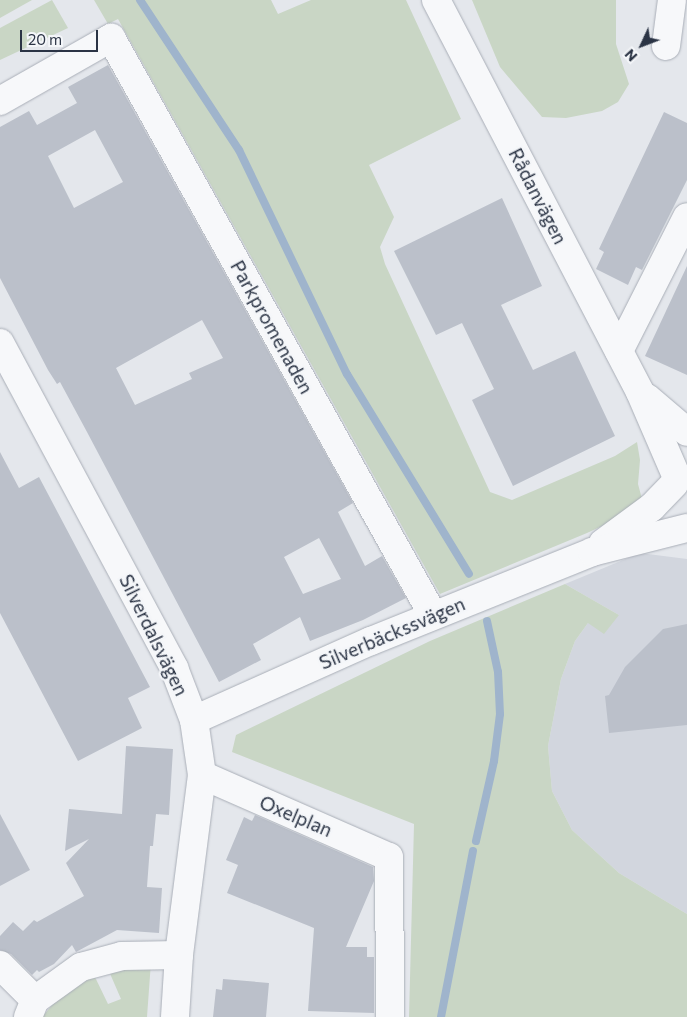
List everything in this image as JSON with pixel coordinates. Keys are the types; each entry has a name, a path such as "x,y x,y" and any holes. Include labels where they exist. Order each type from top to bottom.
{"street":[{"name":"Rådanvägen","path":"436,0 640,392 679,474 675,503 687,522"},
{"path":"666,46 672,0"},
{"name":"Parkpromenaden","path":"0,101 111,38 433,615"},
{"path":"619,351 687,217"},
{"name":"Silverdalsvägen","path":"0,343 174,668 194,720 202,775 179,955 175,1017"},
{"name":"Rådanvägen","path":"640,392 687,432"},
{"name":"Silverbäckssvägen","path":"592,552 652,507 679,474"},
{"name":"Silverbäckssvägen","path":"194,720 433,615 592,552 687,528"},
{"name":"Oxelplan","path":"202,775 390,856 390,1017"},
{"path":"0,965 32,1008 81,967 122,956 179,955"}],"shaded area":[{"path":"640,553 687,559 687,914 619,873 572,830 552,791 548,746 561,679 575,641 588,623 619,615 565,584"}],"green space":[{"path":"0,0 32,0 0,18"},
{"path":"52,0 68,28 0,60 0,28"},
{"path":"94,0 271,0 278,14 311,0 406,0 461,119 369,165 394,217 380,247 385,264 490,492 512,500 615,456 637,442 640,460 638,484 642,499 615,520 440,594 118,19 108,24"},
{"path":"472,0 616,0 616,44 629,84 618,102 602,111 566,118 542,117 500,67"},
{"path":"565,584 619,615 604,634 588,623 575,641 561,679 548,746 552,791 572,830 619,873 687,914 687,1017 409,1017 414,824 232,752 236,735 430,641"},
{"path":"151,962 147,1017 42,1017 53,1004 94,975 108,1004 121,999 108,969"}],"building":[{"path":"108,65 353,503 338,512 365,566 382,556 406,598 363,620 310,641 300,617 253,644 261,660 219,682 60,382 57,384 48,370 0,278 0,127 29,111 37,125 77,103 68,87","holes":["95,130 123,182 74,208 48,156","202,320 223,358 189,373 192,379 135,405 116,368","319,538 341,579 303,594 284,557"]},
{"path":"664,112 687,123 687,180 642,270 636,267 628,285 596,269 604,252 599,249"},
{"path":"502,198 542,286 501,305 533,370 575,351 615,436 513,486 472,400 494,389 462,323 436,335 394,251"},
{"path":"687,266 687,375 645,356"},
{"path":"0,452 19,488 39,477 150,687 128,698 142,728 78,761 0,613"},
{"path":"687,624 687,725 609,733 605,696 609,695 625,667 663,629"},
{"path":"126,746 173,749 169,815 156,814 153,846 150,846 147,887 162,888 159,933 117,930 76,952 72,945 54,964 39,972 37,970 32,975 11,954 0,950 0,936 13,922 23,931 34,920 37,922 84,896 66,863 89,839 65,851 69,809 122,814"},
{"path":"0,814 30,870 0,886"},
{"path":"255,815 373,867 374,881 346,947 367,947 367,957 374,957 374,1013 308,1011 314,928 227,893 238,865 226,860 244,817 252,821"},
{"path":"223,979 269,983 266,1017 213,1017 216,989 222,990"}],"waterway":[{"path":"140,0 239,150 347,374 469,574"},
{"path":"476,841 494,761 500,714 498,672 487,621"},
{"path":"441,1017 473,851"}]}
